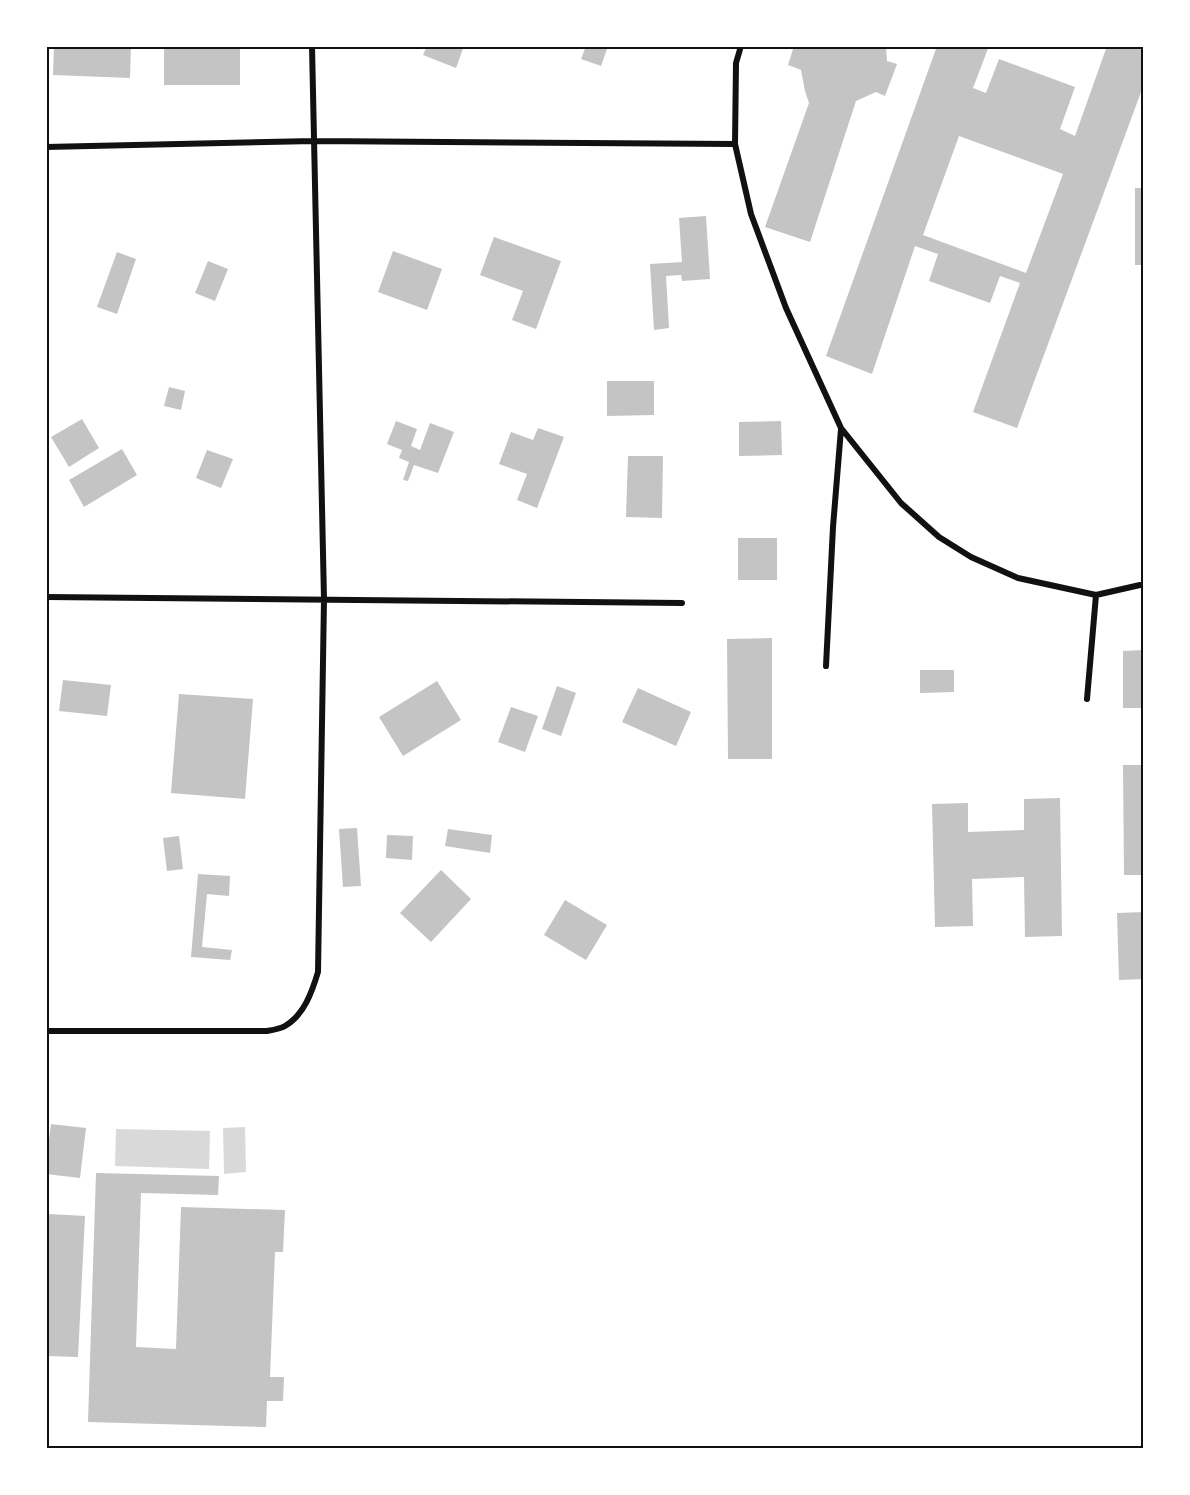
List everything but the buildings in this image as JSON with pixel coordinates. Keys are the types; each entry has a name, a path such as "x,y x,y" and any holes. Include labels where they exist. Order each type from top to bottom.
{"street":[{"path":"46,1031 267,1031 284,1027 296,1018 305,1005 318,972 324,600 312,46"},
{"path":"741,46 736,63 735,144 751,214 786,308 841,428 901,503 939,537 971,557 1018,578 1096,595 1140,585"},
{"path":"46,147 314,141 735,144"},
{"path":"826,666 832,527 841,428"},
{"path":"1087,699 1096,595"},
{"path":"46,597 682,603"}],"shaded area":[{"path":"245,1127 246,1172 224,1174 223,1128"},
{"path":"116,1129 210,1131 209,1169 115,1166"}]}
